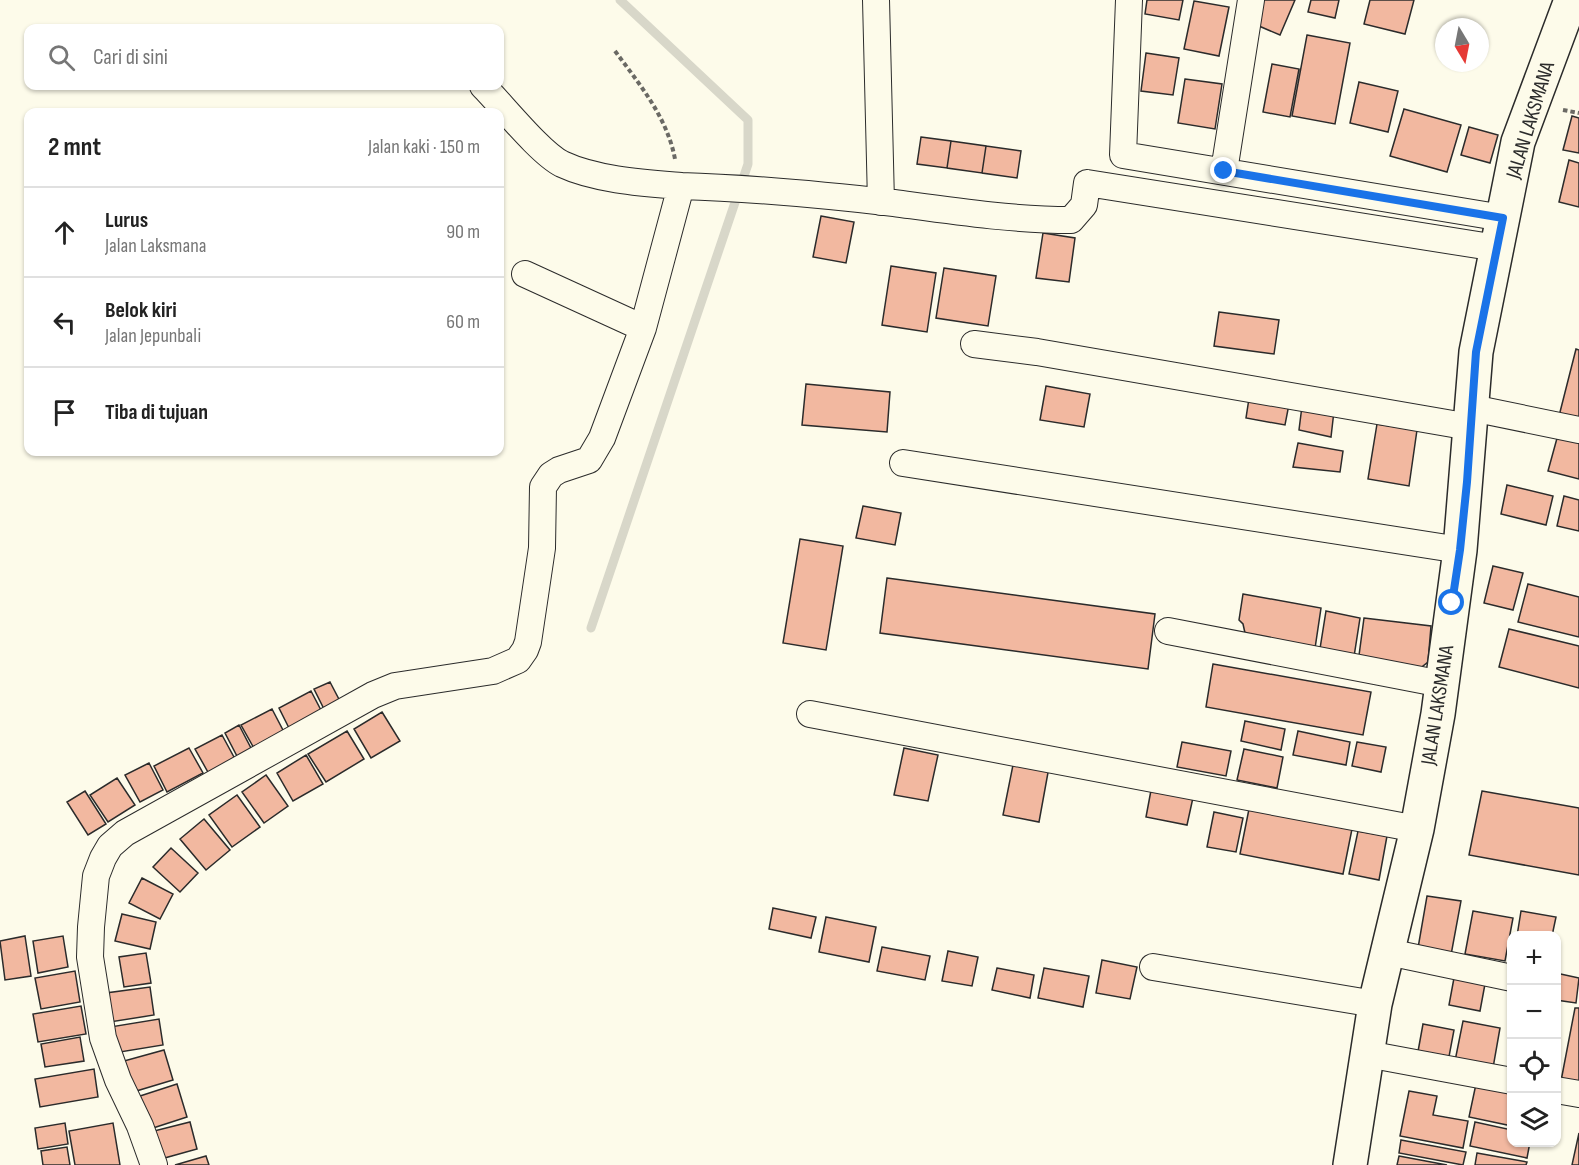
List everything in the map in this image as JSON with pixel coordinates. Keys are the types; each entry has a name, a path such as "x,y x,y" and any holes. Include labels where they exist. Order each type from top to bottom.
{"street":[{"path":"876,0 881,202"},
{"path":"1129,0 1123,155 1224,171 1500,233"},
{"path":"1224,171 1251,0"},
{"name":"JALAN LAKSMANA","path":"1350,1165 1375,1004 1417,829 1442,684 1460,550 1476,352 1518,142 1571,0"},
{"path":"487,90 504,108"},
{"path":"504,108 542,148 561,163 587,172 648,183 730,187 1031,220 1071,220 1084,205 1087,183 1500,233"},
{"path":"154,1165 103,1038 90,957 96,876 103,858 110,846 125,833 373,695 395,686 493,671 518,660 528,642 540,560 543,486 551,475 559,470 589,460 602,438 643,328 681,186"},
{"path":"525,274 643,328"},
{"path":"974,345 1048,354 1471,418 1579,430"},
{"path":"903,463 1460,550"},
{"path":"1168,631 1442,684"},
{"path":"810,714 1417,829"},
{"path":"1388,952 1507,977"},
{"path":"1153,967 1375,1004"},
{"path":"1367,1054 1507,1080"},
{"path":"1561,1091 1579,1094"}],"path":[{"path":"615,51 656,106 673,147 681,186"}],"building":[{"path":"1147,0 1183,0 1179,20 1145,14"},
{"path":"1262,0 1295,0 1280,35 1252,23"},
{"path":"1311,0 1339,0 1335,18 1308,12"},
{"path":"1370,0 1414,0 1405,34 1364,24"},
{"path":"1194,1 1229,7 1219,56 1184,49"},
{"path":"1307,35 1350,43 1335,124 1292,116"},
{"path":"1146,53 1179,58 1173,95 1141,91"},
{"path":"1272,64 1299,69 1290,117 1263,112"},
{"path":"1185,79 1222,84 1215,129 1178,123"},
{"path":"1359,82 1398,91 1388,132 1350,123"},
{"path":"1404,109 1461,125 1447,172 1390,156"},
{"path":"1572,116 1579,118 1579,153 1563,150"},
{"path":"1469,127 1498,135 1490,163 1461,155"},
{"path":"921,137 951,141 947,168 917,164"},
{"path":"951,141 986,146 982,173 947,168"},
{"path":"986,146 1021,151 1017,178 982,173"},
{"path":"1569,160 1579,163 1579,207 1559,202"},
{"path":"821,216 854,222 846,263 813,257"},
{"path":"1043,233 1075,238 1069,282 1036,278"},
{"path":"891,266 936,273 927,332 882,325"},
{"path":"944,268 996,276 988,326 936,318"},
{"path":"1219,312 1279,320 1274,354 1214,346"},
{"path":"1576,349 1579,350 1579,421 1559,416"},
{"path":"806,384 890,392 887,432 802,425"},
{"path":"1046,386 1090,394 1084,427 1040,420"},
{"path":"1250,392 1290,399 1285,425 1246,418"},
{"path":"1302,406 1334,411 1331,437 1299,430"},
{"path":"1377,424 1417,430 1409,486 1368,479"},
{"path":"1559,431 1579,436 1579,479 1548,471"},
{"path":"1298,443 1343,451 1340,472 1293,467"},
{"path":"1507,485 1553,496 1546,525 1501,514"},
{"path":"1564,496 1579,500 1579,531 1557,526"},
{"path":"863,506 901,513 895,545 856,538"},
{"path":"800,539 843,546 826,650 783,643"},
{"path":"1493,566 1523,573 1513,610 1484,603"},
{"path":"887,578 1155,614 1148,669 880,633"},
{"path":"1528,584 1579,597 1579,637 1518,622"},
{"path":"1243,594 1321,608 1314,655 1247,642 1243,624 1239,620"},
{"path":"1326,611 1360,618 1353,663 1319,655"},
{"path":"1364,618 1431,626 1428,662 1414,673 1358,663"},
{"path":"1509,629 1579,646 1579,688 1499,667"},
{"path":"1213,664 1371,692 1363,735 1206,707"},
{"path":"330,682 343,707 327,715 314,689"},
{"path":"311,691 324,716 291,732 279,708"},
{"path":"272,709 285,734 255,750 241,725"},
{"path":"382,712 400,741 371,758 354,729"},
{"path":"1245,721 1285,729 1281,750 1241,741"},
{"path":"239,725 253,752 239,760 225,733"},
{"path":"347,731 364,759 326,782 308,754"},
{"path":"1298,731 1350,742 1346,765 1293,755"},
{"path":"222,735 235,759 209,774 195,749"},
{"path":"1182,742 1231,751 1226,776 1177,767"},
{"path":"1357,742 1386,747 1381,772 1352,766"},
{"path":"189,748 203,773 167,792 154,766"},
{"path":"904,748 938,755 928,801 894,795"},
{"path":"1244,749 1283,757 1277,788 1237,780"},
{"path":"306,755 323,784 293,801 277,773"},
{"path":"1014,760 1049,767 1039,822 1003,815"},
{"path":"149,763 163,790 140,802 125,775"},
{"path":"266,775 288,806 264,823 242,792"},
{"path":"117,778 135,805 108,822 90,795"},
{"path":"1152,785 1194,793 1187,825 1146,817"},
{"path":"85,791 106,824 88,835 67,802"},
{"path":"1482,791 1579,808 1579,875 1469,855"},
{"path":"237,795 260,827 232,847 209,815"},
{"path":"1251,799 1354,819 1343,874 1240,854"},
{"path":"1214,812 1243,818 1236,852 1207,847"},
{"path":"204,819 230,850 206,870 180,839"},
{"path":"1358,831 1387,836 1379,880 1349,874"},
{"path":"171,848 198,873 180,892 153,867"},
{"path":"142,878 173,894 160,919 129,903"},
{"path":"1427,896 1461,901 1451,955 1418,948"},
{"path":"773,908 816,917 811,938 769,929"},
{"path":"1473,911 1513,918 1511,931 1507,931 1505,961 1465,954"},
{"path":"1521,911 1556,917 1553,931 1518,931"},
{"path":"122,914 156,922 150,949 115,941"},
{"path":"826,917 876,927 869,962 819,952"},
{"path":"25,936 31,976 5,980 0,941"},
{"path":"63,936 68,967 38,973 33,941"},
{"path":"882,947 930,956 925,980 877,971"},
{"path":"948,951 978,957 972,986 942,981"},
{"path":"146,953 151,983 124,987 119,957"},
{"path":"1102,960 1137,967 1130,999 1096,993"},
{"path":"997,968 1034,975 1030,998 992,990"},
{"path":"1044,968 1089,976 1083,1007 1038,998"},
{"path":"75,971 80,1002 41,1009 35,978"},
{"path":"1561,974 1579,978 1576,1003 1561,1001"},
{"path":"1454,978 1485,984 1480,1011 1449,1005"},
{"path":"150,987 154,1015 110,1022 106,993"},
{"path":"81,1006 86,1034 38,1042 33,1014"},
{"path":"1575,1008 1579,1008 1579,1084 1561,1081"},
{"path":"159,1019 163,1045 114,1053 110,1027"},
{"path":"1463,1021 1500,1028 1493,1068 1455,1061"},
{"path":"1423,1024 1454,1030 1448,1062 1417,1057"},
{"path":"80,1037 84,1061 45,1067 41,1044"},
{"path":"164,1050 173,1080 133,1092 124,1061"},
{"path":"94,1069 98,1097 40,1107 35,1079"},
{"path":"177,1084 187,1117 150,1129 140,1096"},
{"path":"1476,1084 1507,1090 1507,1125 1469,1117"},
{"path":"1409,1091 1437,1096 1433,1115 1468,1121 1463,1148 1400,1136"},
{"path":"190,1122 197,1149 161,1159 154,1131"},
{"path":"1475,1122 1507,1129 1507,1147 1529,1147 1527,1158 1470,1146"},
{"path":"65,1123 68,1144 38,1149 35,1128"},
{"path":"113,1123 120,1165 75,1165 69,1131"},
{"path":"1579,1133 1579,1165 1572,1165"},
{"path":"1401,1140 1466,1152 1463,1165 1399,1153"},
{"path":"67,1147 70,1165 43,1165 41,1151"},
{"path":"1477,1153 1527,1162 1526,1165 1475,1165"},
{"path":"206,1156 209,1165 175,1165"},
{"path":"1399,1156 1447,1165 1397,1165"}],"waterway":[{"path":"591,628 748,164 748,120 620,0"}],"route":[{"path":"1224,171 1503,218 1476,352 1467,482 1452,603"}]}
